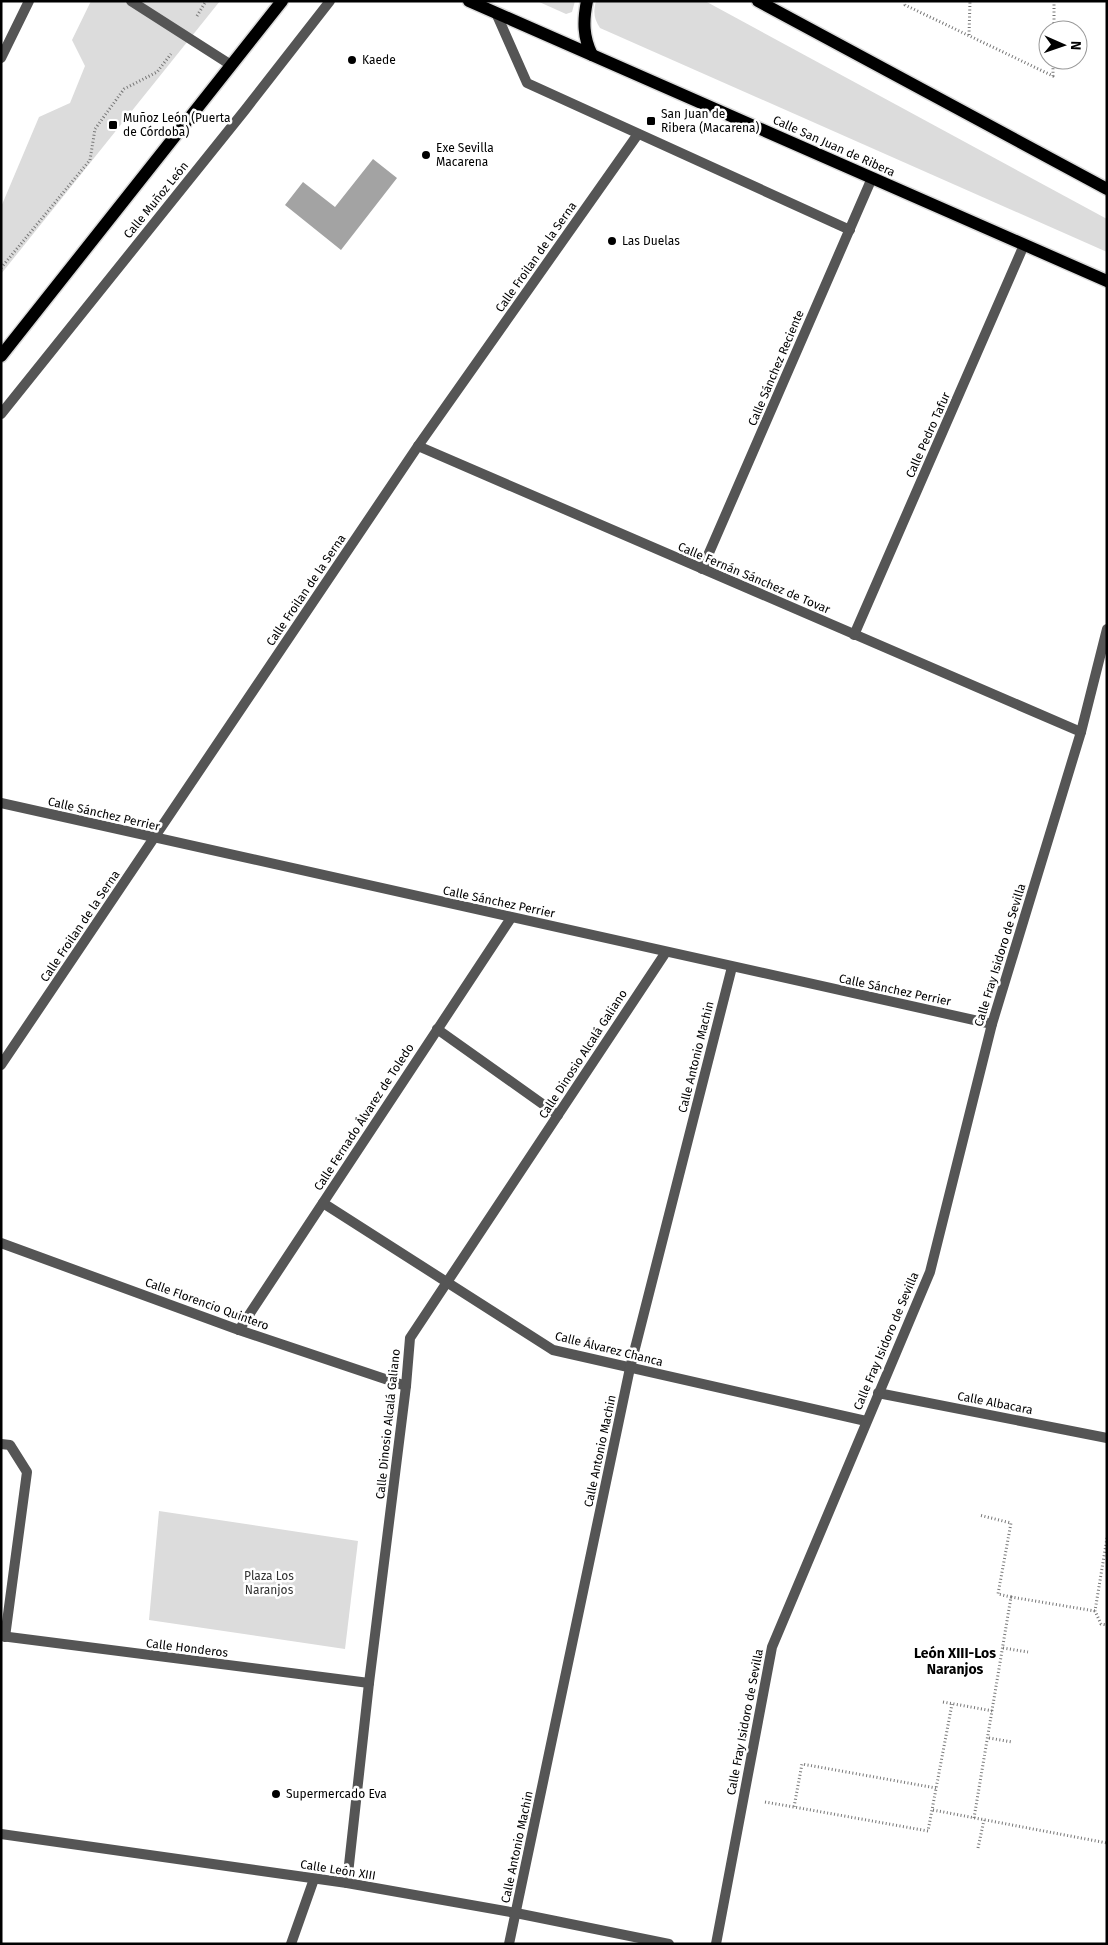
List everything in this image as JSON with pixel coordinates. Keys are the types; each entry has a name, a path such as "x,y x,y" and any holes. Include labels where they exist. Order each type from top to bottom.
{"main road":[{"name":"Calle Muñoz León","path":"1,356 282,1"},
{"name":"Calle San Juan de Ribera","path":"468,1 1107,280"},
{"path":"586,1 584,19 586,42 592,56"},
{"path":"758,1 1107,189"}],"street":[{"path":"1,58 29,1"},
{"path":"131,1 231,65"},
{"name":"Calle Muñoz León","path":"1,414 330,1"},
{"path":"496,13 526,83 850,230"},
{"name":"Calle Froilan de la Serna","path":"1,1065 418,446 638,134"},
{"name":"Calle Sánchez Reciente","path":"702,569 872,178"},
{"name":"Calle Pedro Tafur","path":"854,635 1024,245"},
{"name":"Calle Fernán Sánchez de Tovar","path":"418,446 1081,732"},
{"name":"Calle Fray Isidoro de Sevilla","path":"716,1944 772,1647 930,1272 992,1024 1081,732 1107,629"},
{"name":"Calle Sánchez Perrier","path":"1,803 992,1024"},
{"name":"Calle Fernado Álvarez de Toledo","path":"239,1330 511,918"},
{"name":"Calle Dinosio Alcalá Galiano","path":"347,1883 369,1683 406,1386 410,1338 666,952"},
{"name":"Calle Antonio Machin","path":"509,1944 630,1368 732,967"},
{"path":"437,1029 558,1115"},
{"name":"Calle Álvarez Chanca","path":"323,1203 553,1350 866,1421"},
{"name":"Calle Florencio Quintero","path":"1,1243 239,1330 406,1386"},
{"name":"Calle Albacara","path":"878,1393 1107,1438"},
{"path":"1,1444 10,1445 27,1472 3,1636"},
{"name":"Calle Honderos","path":"3,1636 369,1683"},
{"name":"Calle León XIII","path":"1,1834 347,1883 516,1912 669,1944"},
{"path":"291,1944 314,1879"}],"path":[{"path":"905,1 905,5 1038,69"},
{"path":"969,35 970,1"},
{"path":"1054,1 1054,20"},
{"path":"1,268 90,160 95,129 124,89 157,72 174,50"},
{"path":"1041,70 1053,76 1053,70"},
{"path":"979,1515 1011,1523 998,1594 1095,1611"},
{"path":"1107,1538 1095,1611 1102,1624 1107,1625"},
{"path":"974,1818 989,1738 1011,1597"},
{"path":"1003,1648 1028,1652"},
{"path":"943,1702 993,1711"},
{"path":"936,1788 802,1764 794,1806 928,1831 952,1704"},
{"path":"989,1738 1012,1742"},
{"path":"933,1810 1107,1843"},
{"path":"978,1848 984,1820"}],"green space":[{"path":"91,1 220,1 1,274 1,207 39,117 70,103 85,66 72,40"},
{"path":"537,1 575,1 572,12 566,14"},
{"path":"596,1 705,1 1107,219 1107,252 600,28 596,22"},
{"name":"Plaza Los Naranjos","path":"159,1511 358,1541 345,1649 149,1620"}],"shaded area":[{"path":"373,159 397,178 341,250 285,205 303,182 335,207"}],"place":[{"name":"Kaede","path":"352,60"},
{"name":"San Juan de Ribera (Macarena)","path":"651,121"},
{"name":"Muñoz León (Puerta de Córdoba)","path":"113,125"},
{"name":"Exe Sevilla Macarena","path":"426,155"},
{"name":"Las Duelas","path":"612,241"},
{"name":"Supermercado Eva","path":"276,1794"}],"district":[{"name":"León XIII-Los Naranjos","path":"955,1662"}]}
